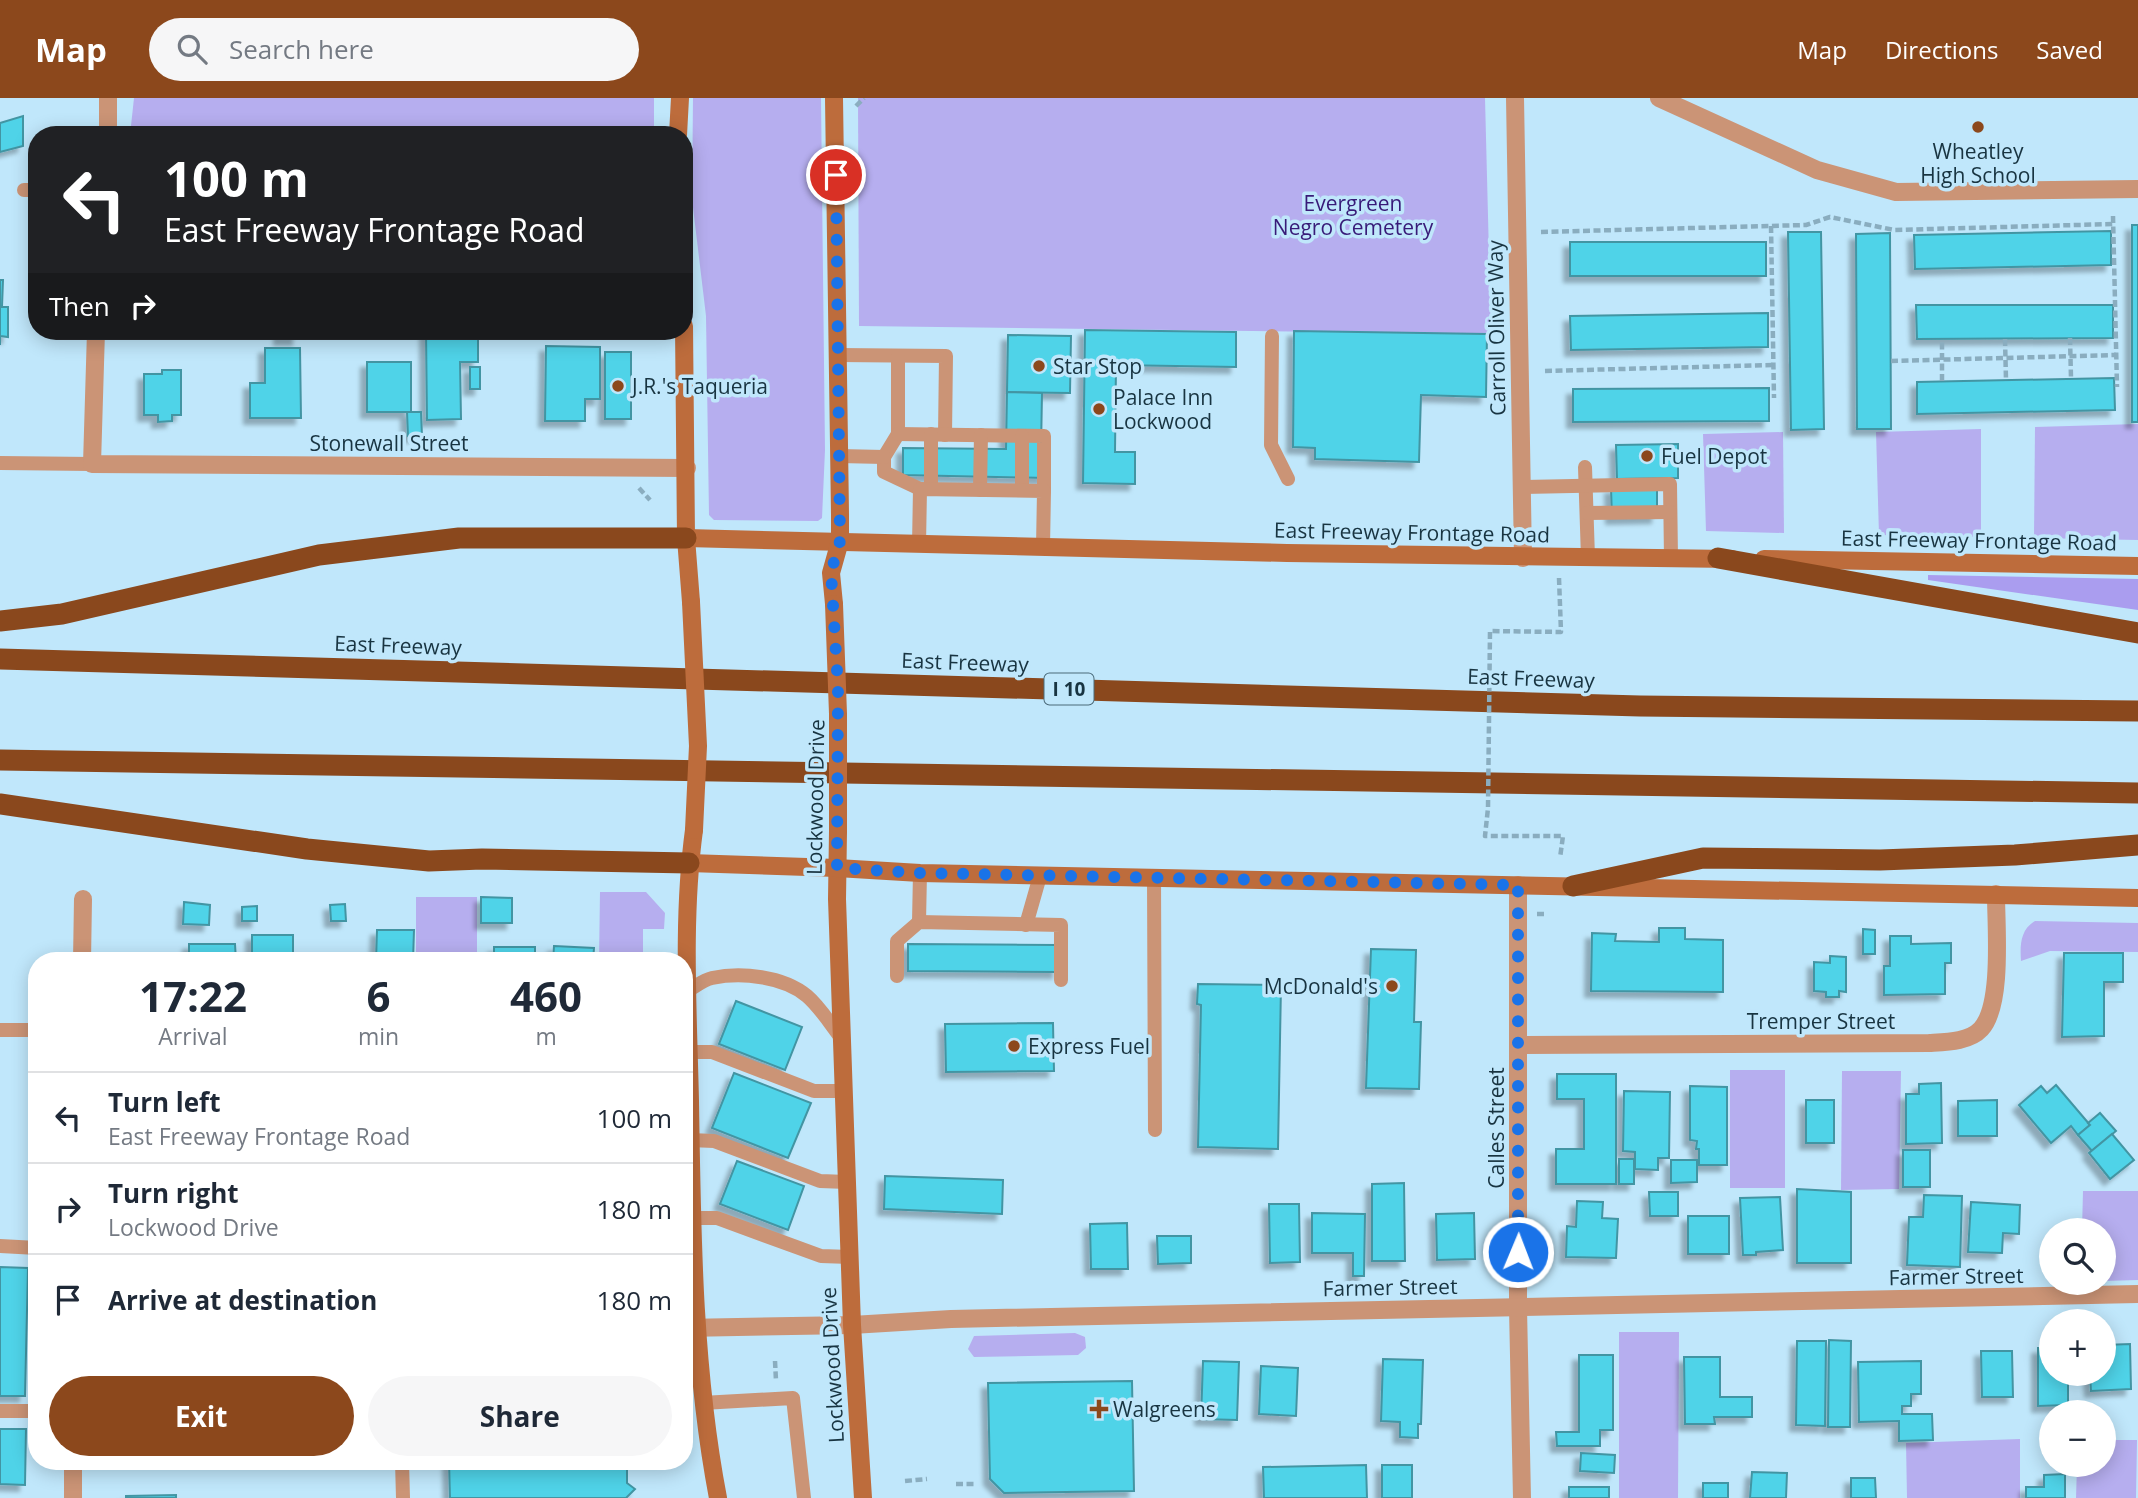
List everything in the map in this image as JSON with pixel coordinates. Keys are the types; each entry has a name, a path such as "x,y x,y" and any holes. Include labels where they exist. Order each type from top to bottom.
{"highway":[{"path":"0,621 62,614 318,555 459,538 686,538"},
{"path":"1718,558 2138,633"},
{"name":"East Freeway","path":"0,659 1640,706 2138,711"},
{"path":"0,760 2138,793"},
{"path":"0,804 306,849 429,861 482,859 690,863"},
{"path":"1573,886 1703,858 1880,860 2015,855 2138,845"}],"main road":[{"path":"678,126 680,98"},
{"name":"Lockwood Drive","path":"834,98 840,541 831,572 838,673 837,868 852,1325 863,1498"},
{"path":"684,340 686,538 698,746 690,863 688,952"},
{"name":"East Freeway Frontage Road","path":"686,538 1523,558 1718,558 2138,566"},
{"path":"690,863 1040,876 2138,898"},
{"path":"693,1347 718,1498"}],"street":[{"path":"108,98 108,126"},
{"name":"Carroll Oliver Way","path":"1515,98 1523,558"},
{"path":"1658,98 1818,170 1896,192 2138,189"},
{"path":"92,464 96,340"},
{"name":"Stonewall Street","path":"92,464 687,468"},
{"name":"Calles Street","path":"1518,885 1518,1308 1522,1498"},
{"name":"Tremper Street","path":"1520,1045 1958,1041 1980,1031 1991,1013 1995,994 1996,894"},
{"path":"82,952 83,899"},
{"name":"Farmer Street","path":"693,1328 852,1325 951,1319 2138,1294"},
{"path":"72,1498 73,1470"}],"lane":[{"path":"1272,336 1271,445 1288,479"},
{"path":"839,355 946,356 938,434 926,489 919,545"},
{"path":"898,356 898,434 884,457 884,472 926,489 1044,491"},
{"path":"898,434 1044,436 1043,547"},
{"path":"980,490 981,435"},
{"path":"1022,436 1022,491"},
{"path":"839,456 884,457"},
{"path":"0,463 92,464"},
{"path":"1585,467 1588,558"},
{"path":"1521,487 1670,484 1671,558"},
{"path":"1587,513 1670,512"},
{"path":"919,922 920,873"},
{"path":"1026,925 1040,876"},
{"path":"1154,877 1155,1130"},
{"path":"897,976 897,941 919,922 1061,925 1061,979"},
{"path":"693,987 709,978 734,976 762,978 787,984 807,996 842,1039"},
{"path":"0,1030 28,1030"},
{"path":"693,1052 712,1052 814,1091 844,1091"},
{"path":"693,1140 714,1141 820,1181 847,1182"},
{"path":"693,1217 717,1218 821,1256 850,1256"},
{"path":"0,1246 28,1248"},
{"path":"702,1403 793,1398 804,1498"},
{"path":"0,1411 28,1411"},
{"path":"402,1470 403,1498"}],"path":[{"path":"855,106 864,98"},
{"path":"2113,216 2117,387"},
{"path":"1541,232 1806,225 1830,217 1894,230 2113,224"},
{"path":"1771,226 1774,398"},
{"path":"2070,338 2071,379"},
{"path":"1942,339 1942,381"},
{"path":"2005,339 2006,380"},
{"path":"1891,361 2116,355"},
{"path":"1545,371 1773,365"},
{"path":"1559,578 1561,632 1490,631 1488,808 1485,836 1563,836 1560,858"},
{"path":"775,1361 777,1386"},
{"path":"905,1481 927,1479"},
{"path":"956,1484 976,1484"}],"green space":[{"path":"134,98 654,98 654,126 131,126"},
{"path":"693,98 821,98 825,450 822,518 818,521 714,520 709,515 706,316 693,207"},
{"name":"Evergreen Negro Cemetery","path":"858,98 1485,98 1491,334 859,326"},
{"path":"2138,424 2138,540 2034,538 2035,427"},
{"path":"1981,429 1981,537 1879,535 1876,432"},
{"path":"1783,432 1784,533 1706,531 1703,434"},
{"path":"600,892 646,892 665,913 664,929 643,929 643,952 599,952"},
{"path":"416,897 477,897 477,952 416,952"},
{"path":"2035,921 2138,923 2138,952 2050,951 2021,961 2024,934"},
{"path":"1730,1070 1785,1070 1785,1188 1730,1188"},
{"path":"1842,1071 1901,1071 1899,1189 1841,1190"},
{"path":"2083,1191 2138,1191 2138,1280 2116,1281 2116,1218 2082,1218"},
{"path":"1619,1332 1679,1332 1678,1498 1619,1498"},
{"path":"1075,1333 1085,1337 1086,1348 1078,1355 974,1357 968,1349 974,1336"},
{"path":"2020,1439 2020,1498 1907,1498 1906,1443"},
{"path":"2116,1440 2137,1440 2136,1498 2076,1498 2077,1477 2116,1477"}],"shaded area":[{"path":"1928,575 2138,579 2138,610 1928,580"}],"building":[{"path":"23,116 23,146 0,152 0,123"},
{"path":"2132,225 2138,225 2138,422 2132,422"},
{"path":"2111,231 2111,265 1915,269 1914,235"},
{"path":"1788,232 1821,232 1824,429 1791,430"},
{"path":"1890,233 1891,429 1857,429 1856,234"},
{"path":"1570,242 1766,242 1766,276 1570,276"},
{"path":"0,280 3,280 2,307 8,307 8,337 0,336"},
{"path":"1916,305 2113,305 2113,338 1917,339"},
{"path":"1768,313 1768,347 1571,350 1570,316"},
{"name":"Palace Inn Lockwood","path":"1085,330 1236,332 1236,367 1116,365 1115,452 1135,452 1135,484 1083,483"},
{"path":"1294,331 1487,334 1486,397 1421,395 1419,462 1315,459 1315,448 1293,447"},
{"name":"Star Stop","path":"1008,335 1071,336 1070,393 1007,392"},
{"path":"426,340 478,340 478,362 460,362 461,419 427,420"},
{"path":"546,346 600,347 600,399 585,399 585,421 545,421"},
{"path":"265,348 300,348 301,418 250,418 250,383 265,383"},
{"name":"J.R.'s Taqueria","path":"605,352 631,352 631,419 605,419"},
{"path":"367,362 411,362 411,412 367,412"},
{"path":"470,367 480,367 480,389 470,389"},
{"path":"162,370 181,370 181,415 172,415 172,421 158,422 158,415 144,415 144,374 162,374"},
{"path":"2114,378 2115,410 1917,414 1917,382"},
{"path":"1769,388 1769,421 1573,422 1573,389"},
{"path":"1007,392 1042,393 1041,450 1046,478 903,475 903,448 1006,449"},
{"path":"407,412 421,412 422,436 408,436"},
{"name":"Fuel Depot","path":"1678,444 1678,478 1617,479 1616,445"},
{"name":"Fuel Depot","path":"1657,487 1657,517 1612,518 1611,488"},
{"path":"481,897 512,898 512,923 481,923"},
{"path":"184,902 210,905 209,925 183,924"},
{"path":"345,904 346,921 331,921 330,905"},
{"path":"257,906 257,921 242,921 242,907"},
{"path":"1659,928 1685,928 1685,939 1723,940 1723,992 1591,991 1592,933 1616,934 1615,941 1659,942"},
{"path":"1863,929 1875,930 1875,954 1863,954"},
{"path":"377,930 414,930 413,952 376,952"},
{"path":"252,935 293,935 293,952 252,952"},
{"path":"1890,936 1911,936 1911,944 1951,943 1951,963 1945,963 1945,994 1884,995 1884,966 1890,966"},
{"path":"189,944 235,944 235,952 189,952"},
{"path":"908,944 1058,945 1058,972 908,971"},
{"path":"554,946 594,948 594,952 554,952"},
{"path":"494,947 535,947 535,952 494,952"},
{"name":"McDonald's","path":"1371,949 1416,950 1414,1022 1421,1022 1419,1089 1366,1088"},
{"path":"2064,953 2123,953 2123,982 2104,982 2104,1036 2062,1037"},
{"path":"1830,956 1846,957 1846,992 1839,991 1839,997 1826,997 1826,992 1814,991 1814,962 1830,963"},
{"path":"1198,984 1281,985 1278,1149 1198,1147 1201,1005 1197,1004"},
{"path":"736,1001 802,1027 785,1070 719,1044"},
{"path":"1053,1023 1054,1071 946,1072 945,1024"},
{"path":"734,1073 811,1103 788,1158 712,1128"},
{"path":"1557,1074 1616,1074 1616,1184 1556,1184 1556,1149 1584,1149 1584,1099 1557,1099"},
{"path":"1941,1083 1942,1143 1906,1144 1906,1094 1919,1094 1919,1084"},
{"path":"2056,1085 2090,1125 2078,1135 2071,1126 2051,1143 2019,1105 2041,1086 2047,1093"},
{"path":"1690,1086 1727,1087 1727,1165 1699,1165 1697,1141 1690,1140"},
{"path":"1624,1091 1670,1092 1669,1158 1658,1158 1658,1170 1635,1169 1635,1152 1623,1151"},
{"path":"1806,1100 1834,1100 1834,1143 1806,1143"},
{"path":"1997,1100 1997,1136 1958,1136 1958,1101"},
{"path":"2100,1113 2116,1131 2092,1151 2078,1135"},
{"path":"2112,1134 2134,1160 2110,1179 2089,1153"},
{"path":"1903,1150 1930,1150 1930,1187 1903,1187"},
{"path":"1619,1159 1634,1159 1634,1184 1619,1184"},
{"path":"1671,1160 1697,1160 1697,1182 1671,1183"},
{"path":"737,1161 804,1186 788,1230 720,1204"},
{"path":"885,1176 1003,1180 1002,1214 884,1209"},
{"path":"1404,1183 1405,1261 1372,1261 1372,1184"},
{"path":"1797,1189 1851,1192 1851,1263 1797,1263"},
{"path":"1649,1192 1678,1192 1678,1216 1650,1216"},
{"path":"1924,1195 1962,1196 1960,1267 1907,1265 1909,1217 1923,1217"},
{"path":"1780,1197 1783,1250 1743,1255 1740,1198"},
{"path":"1577,1201 1603,1202 1602,1218 1618,1219 1616,1258 1566,1257 1567,1226 1576,1227"},
{"path":"1971,1202 2020,1205 2019,1234 2003,1233 2002,1253 1968,1252"},
{"path":"1269,1204 1299,1204 1300,1262 1270,1263"},
{"path":"1312,1213 1365,1214 1364,1276 1353,1276 1353,1253 1312,1253"},
{"path":"1474,1213 1475,1259 1437,1260 1436,1214"},
{"path":"1688,1216 1729,1216 1729,1254 1688,1254"},
{"path":"1127,1223 1128,1269 1091,1269 1090,1224"},
{"path":"1157,1236 1191,1236 1191,1263 1158,1264"},
{"path":"0,1267 28,1268 25,1396 0,1396"},
{"path":"1829,1340 1851,1341 1850,1427 1828,1427"},
{"path":"1797,1341 1826,1341 1825,1426 1796,1425"},
{"path":"2130,1344 2131,1389 2091,1391 2091,1386 2116,1386 2116,1345"},
{"path":"2039,1348 2039,1386 2068,1386 2068,1400 2039,1400 2038,1406"},
{"path":"1981,1351 2012,1351 2013,1397 1982,1397"},
{"path":"1579,1355 1613,1355 1613,1430 1600,1430 1600,1446 1557,1446 1556,1432 1579,1432"},
{"path":"1684,1357 1720,1357 1720,1397 1752,1397 1752,1417 1714,1417 1715,1424 1685,1424"},
{"path":"1383,1359 1423,1360 1418,1438 1400,1437 1400,1422 1381,1421"},
{"path":"1203,1361 1239,1362 1237,1420 1201,1419"},
{"path":"1921,1361 1921,1394 1911,1394 1911,1406 1902,1406 1902,1414 1932,1414 1933,1440 1899,1441 1899,1421 1859,1422 1858,1362"},
{"path":"1261,1366 1298,1368 1296,1416 1259,1414"},
{"name":"Walgreens","path":"1132,1381 1134,1491 1004,1493 990,1479 988,1383"},
{"path":"0,1429 26,1429 25,1485 0,1484"},
{"path":"1581,1453 1615,1455 1614,1473 1580,1471"},
{"path":"1366,1465 1367,1498 1264,1498 1263,1467"},
{"path":"1382,1465 1412,1465 1412,1498 1382,1498"},
{"path":"449,1470 627,1470 627,1483 635,1489 626,1498 450,1498"},
{"path":"1752,1472 1787,1473 1786,1498 1750,1498"},
{"path":"2044,1477 2065,1477 2065,1498 2026,1498 2026,1487 2044,1487"},
{"path":"1851,1478 1875,1478 1876,1498 1851,1498"},
{"path":"1703,1483 1728,1483 1728,1498 1703,1498"},
{"path":"1569,1487 1609,1487 1609,1498 1569,1498"},
{"path":"176,1495 176,1498 126,1498 126,1496"}],"place":[{"name":"Wheatley High School","path":"1978,127"},
{"name":"Star Stop","path":"1039,366"},
{"name":"J.R.'s Taqueria","path":"618,386"},
{"name":"Palace Inn Lockwood","path":"1099,409"},
{"name":"Fuel Depot","path":"1647,456"},
{"name":"McDonald's","path":"1392,986"},
{"name":"Express Fuel","path":"1014,1046"},
{"name":"Walgreens","path":"1099,1409"}],"route":[{"path":"836,175 840,541 831,572 838,687 837,868 920,873 1518,885 1518,1252"}]}
